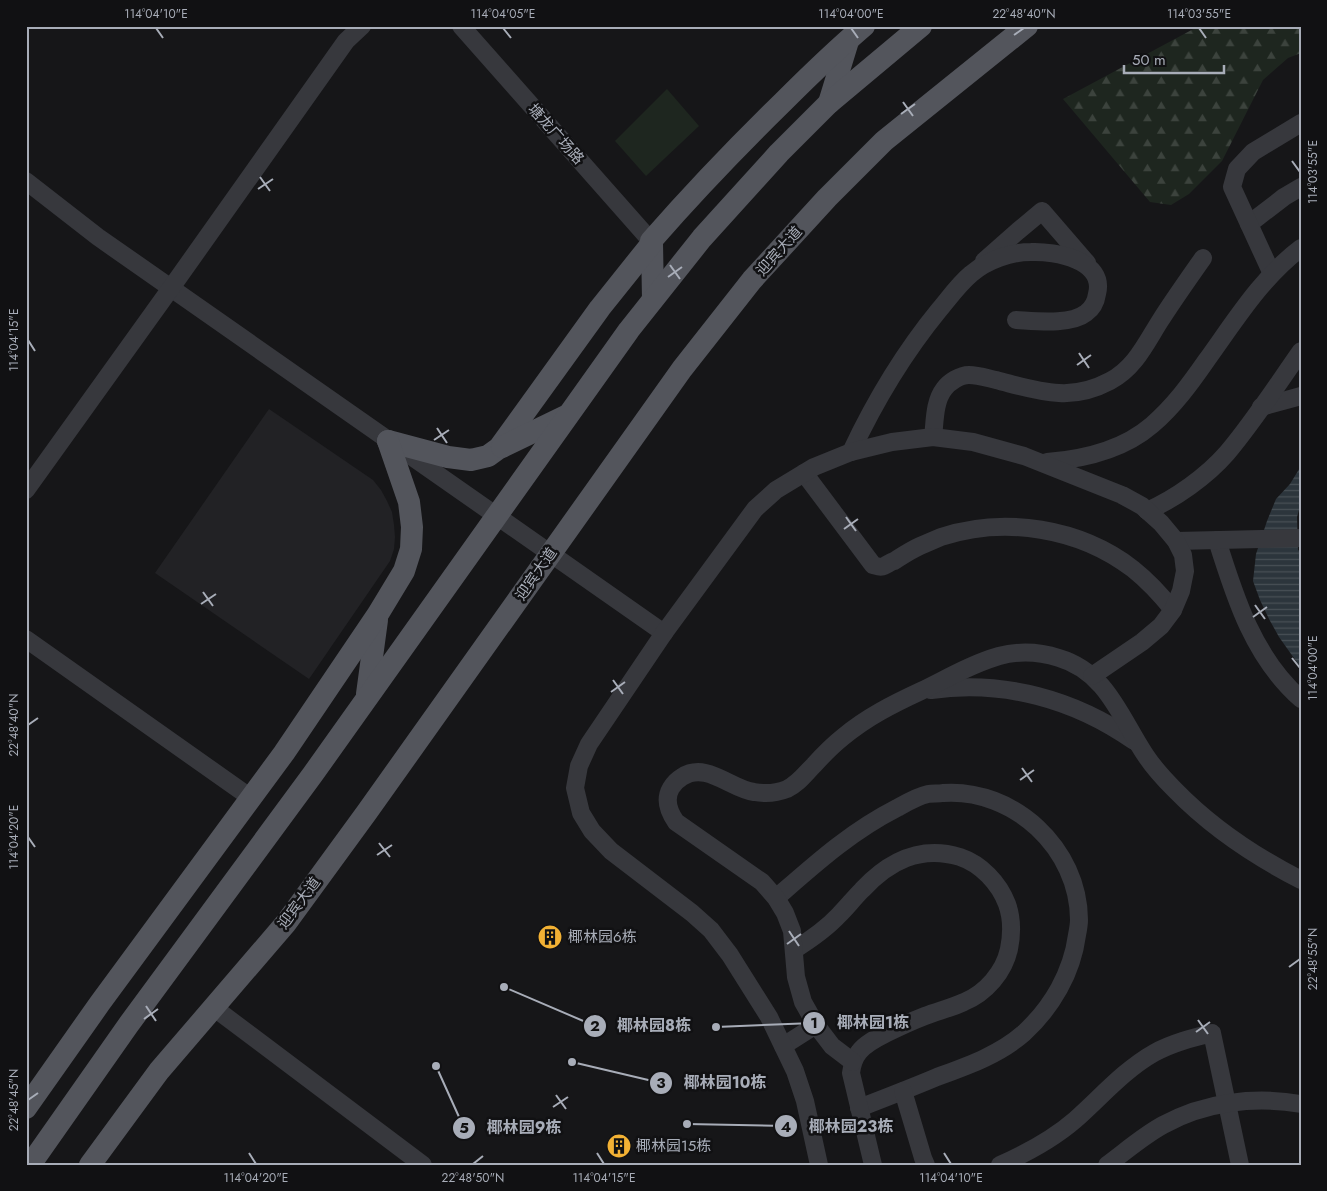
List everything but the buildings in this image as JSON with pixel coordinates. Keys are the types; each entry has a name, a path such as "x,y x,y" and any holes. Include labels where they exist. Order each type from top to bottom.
{"main road":[{"path":"30,1165 129,1024 313,774 653,299 702,238 829,103 921,26"},
{"name":"迎宾大道","path":"90,1165 159,1071 286,923 682,369 752,280 827,198 884,141 1027,26"},
{"path":"499,448 600,308 651,242 753,131 856,33"},
{"path":"829,103 856,33"},
{"path":"651,242 653,299"},
{"path":"388,441 448,457 471,460 488,456 499,448 569,414"},
{"path":"26,1108 100,1003 284,753 378,614 404,571 411,549 412,527 409,502 388,441"},
{"path":"367,698 378,614"}],"street":[{"path":"26,490 346,41 362,26"},
{"name":"塘龙广场路","path":"461,26 651,242"},
{"path":"1272,274 1232,187 1237,169 1253,152 1301,123"},
{"path":"26,181 98,237 664,633"},
{"path":"1249,224 1301,186"},
{"path":"851,452 871,411 903,357 930,320 994,251 1042,212 1090,267 1097,278 1096,302 1088,312 1078,319 1065,321 1016,320"},
{"path":"1042,463 1071,460 1099,453 1126,442 1151,426 1173,406 1251,298 1272,274 1301,248"},
{"path":"972,273 990,262 1003,257 1030,252 1051,253 1071,258 1090,267"},
{"path":"933,437 938,402 944,389 955,379 969,375 983,377 1060,394 1096,388 1112,380 1126,370 1139,356 1203,258"},
{"path":"1147,511 1160,505 1195,482 1226,454 1301,351"},
{"path":"1261,406 1301,396"},
{"path":"819,1165 805,1100 795,1071 769,1016 730,955 712,930 611,852 592,832 580,814 576,788 579,766 590,744 664,633 755,509 776,490 814,467 851,452 892,442 933,437 973,442 1024,456 1122,494 1142,506 1161,523 1176,541 1182,555 1185,571 1182,591 1174,610 1161,626 1142,642 1092,676"},
{"path":"804,473 873,565 885,566 915,548 942,537 970,530 998,527 1027,528 1056,533 1083,541 1109,554 1133,569 1155,588 1174,610"},
{"path":"1176,541 1301,538"},
{"path":"1217,540 1236,598 1251,633 1271,665 1301,700"},
{"path":"26,639 251,798"},
{"path":"853,1062 832,1046 816,1025 804,1002 796,977 792,931 785,913 776,898 762,882 676,822 669,812 667,801 670,789 677,780 687,773 698,771 710,774 753,792 770,793 786,789 801,780 828,751 862,722 894,703 972,666 999,656 1020,652 1041,654 1062,658 1081,668 1098,681 1111,696 1148,758 1174,790 1204,818 1236,843 1270,865 1301,880"},
{"path":"921,691 946,688 998,688 1048,698 1080,710 1118,729 1139,744"},
{"path":"776,898 826,854 864,826 898,807 927,794 955,792 983,797 1009,807 1033,822 1052,842 1067,866 1076,893 1079,921 1076,946 1068,971 1056,994 1041,1015 1022,1034 1002,1049 979,1061 859,1108"},
{"path":"794,950 810,940 838,917 873,878 900,860 916,854 932,852 949,854 964,859 978,867 991,878 1008,905 1011,921 1011,938 1008,954 992,982 966,1002 924,1016 865,1045 853,1062 851,1073 873,1165"},
{"path":"213,1007 423,1165"},
{"path":"783,1046 816,1025"},
{"path":"1000,1165 1023,1155 1050,1139 1075,1120 1124,1074 1154,1053 1188,1039 1212,1033 1240,1165"},
{"path":"903,1090 926,1165"},
{"path":"1107,1165 1134,1143 1164,1124 1196,1110 1227,1103 1265,1100 1301,1104"}],"shaded area":[{"path":"269,409 373,480 387,501 392,512 394,525 394,549 390,561 309,679 155,573"},
{"path":"1301,466 1301,503 1297,517 1298,550 1301,552 1301,668 1269,619 1253,581 1256,554 1276,499 1290,484"}],"green space":[{"path":"1199,26 1301,26 1301,53 1288,58 1263,80 1222,161 1189,194 1171,205 1150,202 1063,99"},
{"path":"667,89 699,126 646,176 615,141"}],"place":[{"name":"椰林园6栋","path":"550,937"},
{"name":"椰林园8栋","path":"504,987"},
{"name":"椰林园1栋","path":"716,1027"},
{"name":"椰林园10栋","path":"572,1062"},
{"name":"椰林园9栋","path":"436,1066"},
{"name":"椰林园23栋","path":"687,1124"},
{"name":"椰林园15栋","path":"619,1146"}]}
